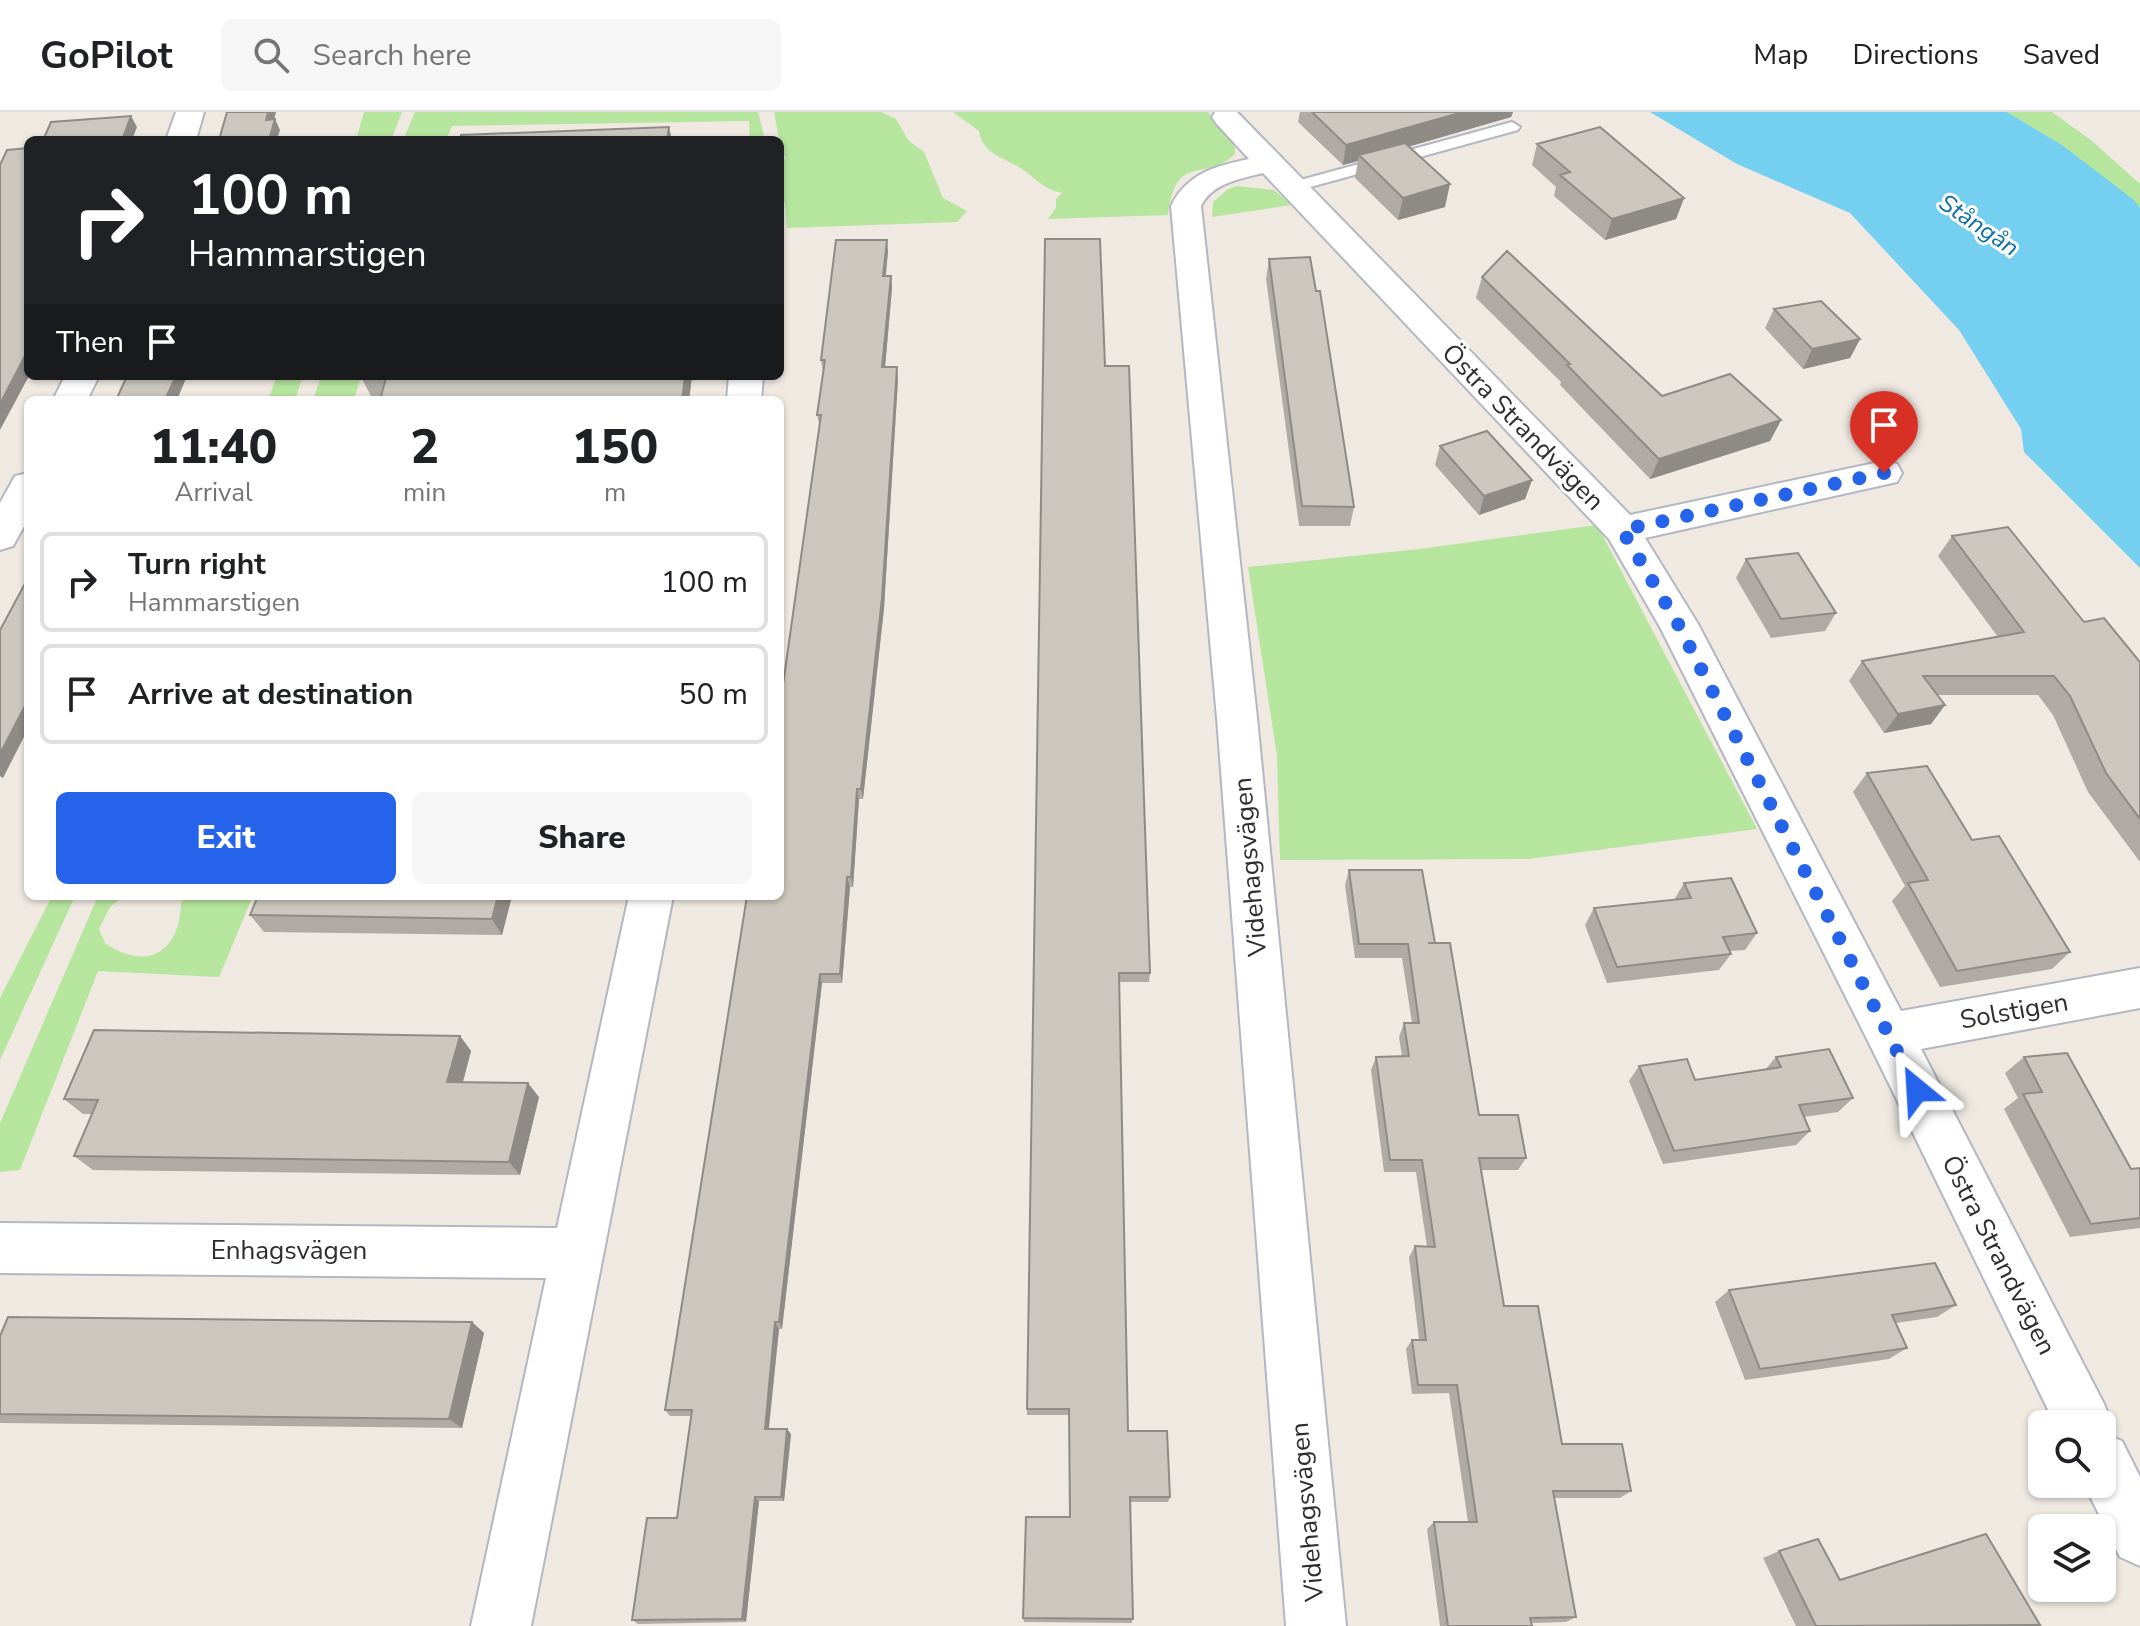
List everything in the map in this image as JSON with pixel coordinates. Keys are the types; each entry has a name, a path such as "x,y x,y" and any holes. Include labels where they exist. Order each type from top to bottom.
{"street":[{"path":"182,136 190,112"},
{"name":"Östra Strandvägen","path":"1226,117 1622,530 1678,624 1889,1034 2077,1410"},
{"name":"Videhagsvägen","path":"1280,175 1206,182 1190,194 1186,206 1237,718 1316,1626"},
{"path":"1622,530 1884,473"},
{"path":"0,537 24,492"},
{"path":"501,1626 650,900"},
{"name":"Solstigen","path":"1889,1034 2140,988"},
{"name":"Enhagsvägen","path":"0,1248 579,1253"},
{"path":"2116,1489 2140,1537"}],"lane":[{"path":"1280,175 1512,127"}],"green space":[{"path":"364,112 402,112 393,136 357,136"},
{"path":"415,112 758,112 764,136 750,136 749,121 452,126 448,136 405,136"},
{"path":"774,112 881,112 896,119 909,141 924,152 943,198 967,211 957,222 787,228 784,136 778,136"},
{"path":"953,112 1208,112 1235,147 1235,154 1223,163 1184,175 1172,195 1168,215 1048,219 1056,208 1056,199 1062,193 1043,185 994,154 984,144 979,131"},
{"path":"2007,112 2052,112 2092,141 2140,184 2140,208 2062,145"},
{"path":"1237,186 1274,190 1291,205 1212,217 1213,202 1228,189"},
{"path":"276,380 302,380 296,396 270,396"},
{"path":"320,380 360,380 355,396 314,396"},
{"path":"1597,525 1757,829 1529,859 1280,860 1277,756 1248,567 1419,549"},
{"path":"50,900 73,900 0,1060 0,998"},
{"path":"96,900 119,900 110,907 99,929 105,943 128,954 150,956 167,945 174,935 182,900 251,900 219,977 98,971 20,1170 0,1172 0,1123"}],"water":[{"name":"Stångån","path":"1650,112 2007,112 2062,145 2134,200 2140,208 2140,568 2024,452 2021,429 1959,330 1850,213 1737,164"}],"building":[{"path":"227,112 268,112 266,120 275,119 270,136 220,136"},
{"path":"1312,112 1463,112 1346,145"},
{"path":"131,116 124,136 45,136 51,122"},
{"path":"669,127 668,136 461,135"},
{"path":"1600,127 1684,198 1612,219 1560,175 1570,172 1537,144"},
{"path":"1405,143 1450,184 1403,198 1359,155"},
{"path":"24,148 24,358 0,404 0,165 7,150"},
{"path":"1045,239 1100,239 1105,366 1129,366 1150,973 1119,973 1128,1431 1167,1431 1170,1497 1130,1497 1133,1619 1023,1618 1026,1517 1070,1517 1069,1409 1027,1409"},
{"path":"836,240 887,240 883,276 891,276 882,367 897,367 882,598 861,789 857,789 851,877 847,877 840,974 820,974 779,1322 775,1322 765,1429 787,1429 781,1497 755,1497 742,1619 632,1620 647,1518 677,1518 692,1410 665,1410 746,900 784,900 784,678 821,415 817,415 825,360 821,360"},
{"path":"1507,251 1662,396 1730,374 1781,420 1659,459 1567,365 1570,364 1482,277"},
{"path":"1310,257 1316,291 1320,291 1354,507 1302,506 1269,259"},
{"path":"1821,301 1860,339 1812,349 1774,309"},
{"path":"125,380 174,380 167,396 118,396"},
{"path":"385,380 684,380 682,396 381,396"},
{"path":"1487,431 1532,480 1484,496 1440,446"},
{"path":"2008,527 2084,622 2104,618 2140,662 2140,819 2106,773 2070,696 2054,676 1923,676 1945,705 1898,714 1862,661 2024,632 1952,536"},
{"path":"1798,553 1836,613 1781,619 1746,559"},
{"path":"24,585 24,708 0,754 0,630"},
{"path":"1927,766 1972,840 1999,836 2070,952 1957,971 1908,883 1928,880 1867,773"},
{"path":"1349,870 1422,870 1435,943 1450,943 1479,1115 1518,1115 1526,1158 1479,1158 1504,1306 1538,1306 1562,1444 1622,1444 1631,1491 1553,1491 1576,1617 1530,1618 1532,1626 1448,1626 1434,1522 1477,1522 1457,1385 1418,1385 1412,1340 1426,1340 1415,1246 1435,1247 1422,1160 1390,1160 1376,1057 1409,1056 1404,1023 1419,1023 1408,944 1359,944"},
{"path":"1731,878 1757,933 1723,937 1731,954 1617,967 1594,908 1691,898 1684,883"},
{"path":"256,900 497,900 492,919 250,915"},
{"path":"94,1030 460,1036 447,1082 528,1083 509,1162 74,1156 98,1100 64,1099"},
{"path":"1829,1049 1853,1098 1799,1105 1810,1131 1674,1151 1639,1066 1687,1059 1695,1080 1781,1067 1776,1057"},
{"path":"2067,1053 2131,1169 2140,1168 2140,1218 2091,1224 2023,1094 2042,1092 2024,1057"},
{"path":"1935,1263 1956,1305 1892,1315 1907,1348 1760,1369 1729,1290"},
{"path":"8,1317 472,1322 449,1419 0,1414 0,1336"},
{"path":"1986,1534 2040,1625 1816,1626 1779,1551 1818,1539 1840,1580"}],"route":[{"path":"1884,473 1622,530 1678,624 1917,1090"}]}
